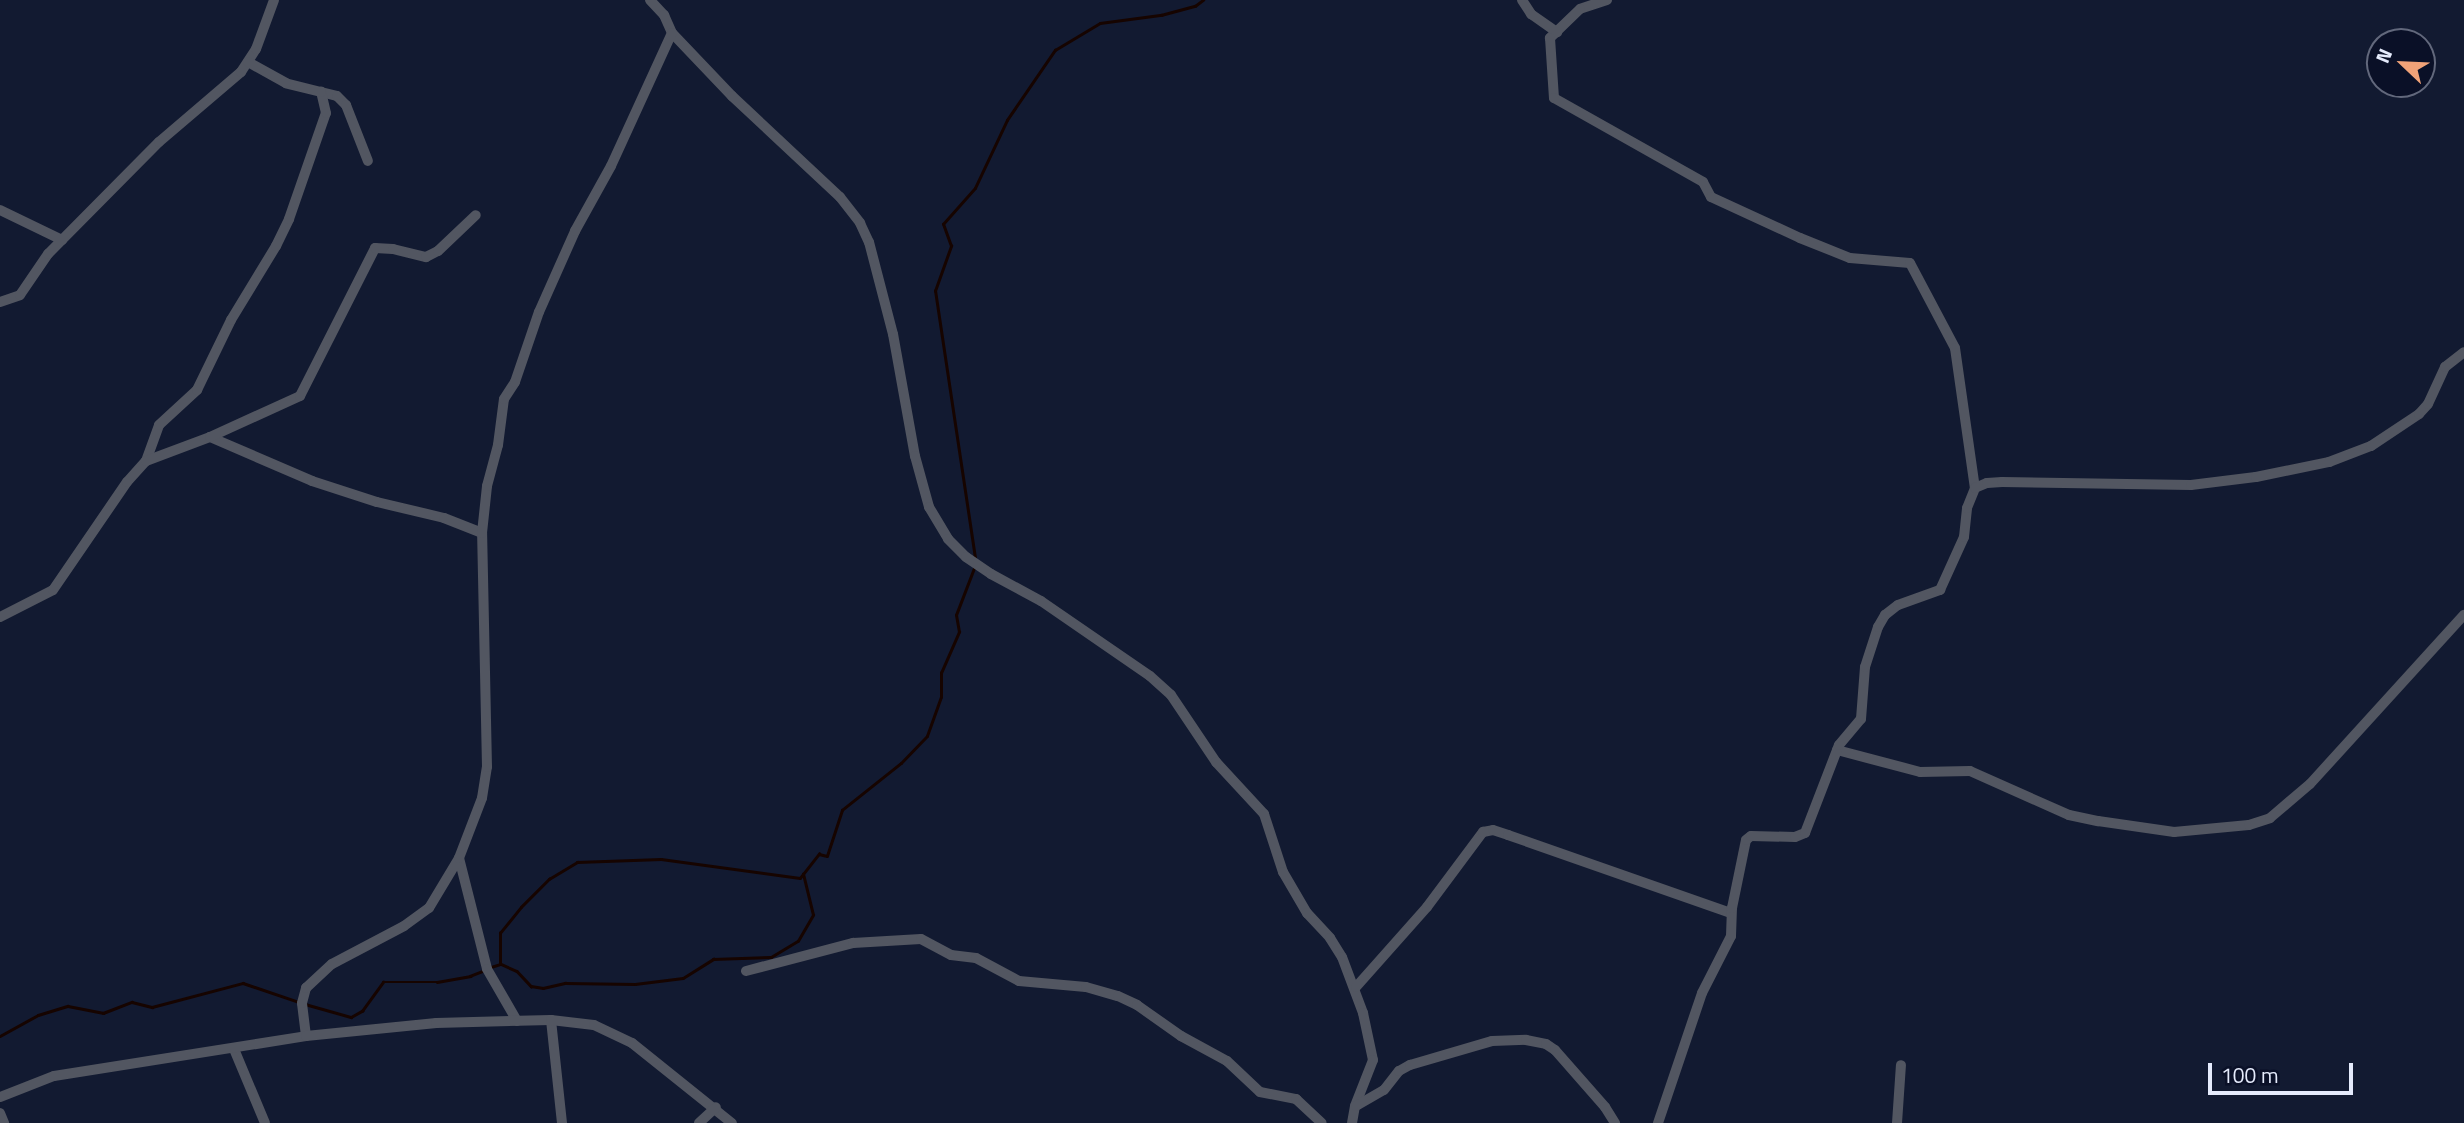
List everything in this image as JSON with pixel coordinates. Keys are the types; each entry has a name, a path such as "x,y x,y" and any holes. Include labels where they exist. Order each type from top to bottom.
{"street":[{"path":"0,302 20,295 48,254 159,142 242,72 256,49 274,0"},
{"path":"650,0 664,15 672,33 732,96 840,198 860,223 869,243 893,334 915,456 929,507 948,539 966,556 1041,601 1150,676 1171,695 1216,762 1264,814 1290,887 1307,913 1330,938 1356,988 1373,1060 1355,1106 1352,1123"},
{"path":"1522,0 1531,14 1557,32"},
{"path":"1607,0 1580,9 1549,41 1554,95 1558,101 1703,182 1711,197 1800,238 1850,258 1910,263 1955,348 1975,488 1967,508 1964,537 1940,590 1898,605 1885,615 1878,627 1865,667 1861,719 1837,750 1805,833 1795,837 1751,836 1746,840 1731,913 1731,936 1702,993 1658,1123"},
{"path":"306,1036 302,1003 306,988 315,976 331,964 404,926 429,908 459,858 486,781 482,533 487,486 499,446 504,399 515,382 539,312 575,231 611,166 672,33"},
{"path":"248,62 286,83 337,96 346,105 368,161"},
{"path":"0,617 53,590 127,482 146,461 159,425 197,390 231,320 289,219 326,113 321,92"},
{"path":"0,210 62,240"},
{"path":"146,461 210,437 300,396 375,248 393,249 426,257 438,251 476,215"},
{"path":"1975,488 1987,483 2002,482 2191,485 2256,477 2329,462 2371,446 2418,414 2428,404 2445,367 2464,352"},
{"path":"210,437 312,481 377,502 444,518 482,533"},
{"path":"1837,750 1920,772 1970,771 2069,815 2098,821 2175,832 2249,825 2270,818 2310,785 2464,615"},
{"path":"1356,988 1419,916 1483,832 1493,830 1731,913"},
{"path":"459,858 465,872 474,927 487,969 517,1021"},
{"path":"746,971 853,943 922,939 951,955 976,958 1019,981 1086,987 1118,996 1227,1061 1260,1092 1296,1099 1322,1123"},
{"path":"551,1020 562,1123"},
{"path":"0,1097 54,1076 306,1036 436,1023 551,1020 594,1025 632,1043 716,1107 732,1123"},
{"path":"1355,1106 1384,1090 1399,1071 1410,1065 1492,1041 1526,1040 1546,1044 1555,1050 1605,1107 1615,1123"},
{"path":"234,1049 265,1123"},
{"path":"1897,1123 1901,1065"},
{"path":"699,1123 716,1107"},
{"path":"0,1113 4,1123"}],"waterway":[{"path":"975,558 935,291 951,246 943,224 975,188 1007,120 1055,50 1100,23 1161,15 1195,6 1203,0"},
{"path":"491,967 500,964 500,933 521,907 549,879 577,862 661,859 800,878 819,854 827,856 842,810 901,763 927,736 941,697 941,673 959,632 956,615 974,568"},
{"path":"501,964 517,971 531,986 543,988 565,983 635,984 683,978 713,959 771,957 798,941 813,915 803,874"},
{"path":"305,1004 351,1017 362,1011 383,982 437,982 470,976 485,970"},
{"path":"0,1036 38,1015 68,1006 103,1013 132,1002 152,1007 243,983 299,1002"}]}
